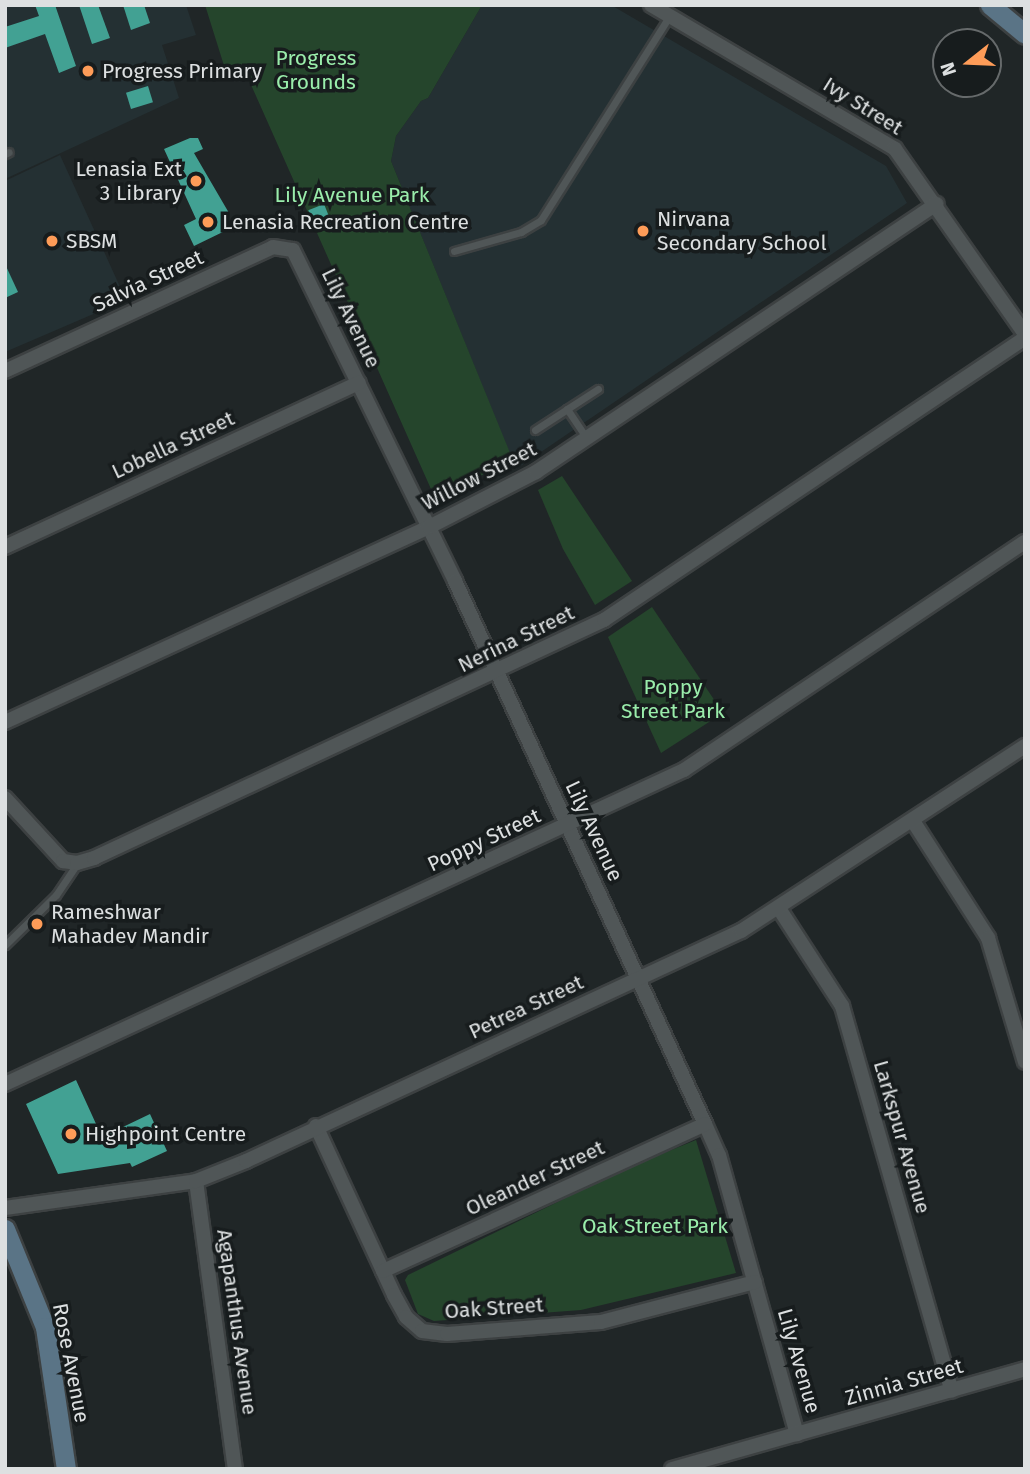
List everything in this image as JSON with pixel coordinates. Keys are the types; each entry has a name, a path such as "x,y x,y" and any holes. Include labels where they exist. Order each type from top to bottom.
{"street":[{"name":"Ivy Street","path":"651,5 884,140 905,159 1025,336"},
{"path":"990,5 1025,34"},
{"name":"Willow Street","path":"5,722 429,527 525,478 937,204"},
{"name":"Salvia Street","path":"5,371 273,247 290,248 301,265"},
{"name":"Lily Avenue","path":"301,265 429,527 705,1124 755,1282 797,1434"},
{"name":"Nerina Street","path":"77,863 497,673 618,612 1025,336"},
{"name":"Lobella Street","path":"5,547 359,383"},
{"name":"Poppy Street","path":"5,1084 684,770 1025,542"},
{"name":"Petrea Street","path":"5,1208 196,1181 780,910 1025,746"},
{"path":"5,798 55,854 77,863"},
{"path":"914,821 988,939 1025,1062"},
{"name":"Larkspur Avenue","path":"780,910 842,1006 952,1391"},
{"name":"Oleander Street","path":"383,1272 705,1124"},
{"name":"Oak Street","path":"316,1126 383,1272 414,1326 447,1334 601,1322 755,1282"},
{"name":"Agapanthus Avenue","path":"196,1181 236,1469"},
{"name":"Rose Avenue","path":"5,1229 45,1327 66,1469"},
{"name":"Zinnia Street","path":"672,1469 1025,1369"}],"lane":[{"path":"454,251 521,232 541,220 670,16"},
{"path":"535,430 598,389"},
{"path":"567,409 587,439"},
{"path":"5,945 56,895 77,863"}],"shaded area":[{"name":"Progress Primary","path":"5,5 186,5 196,35 162,45 179,98 5,179"},
{"name":"Nirvana Secondary School","path":"482,5 611,5 886,166 907,203 516,469 391,161 396,136 421,101 428,98"},
{"name":"SBSM","path":"60,155 126,300 5,352 5,181"}],"green space":[{"path":"205,5 482,5 428,98 421,101 396,136 391,161 513,460 435,498 244,69 226,72"},
{"path":"562,476 632,581 595,605 563,549 538,490"},
{"name":"Poppy Street Park","path":"652,607 723,713 661,753 608,637"},
{"name":"Oak Street Park","path":"696,1140 736,1273 581,1310 434,1321 418,1314 405,1280 408,1275 627,1168"}],"building":[{"path":"35,5 55,5 76,66 59,73 45,34 5,48 5,27 39,16"},
{"path":"79,5 98,5 110,38 92,44"},
{"path":"123,5 144,5 150,23 131,30"},
{"path":"148,86 153,102 131,109 126,93"},
{"path":"190,138 198,138 203,149 194,153 229,213 223,216 229,229 194,246 184,225 196,219 164,149"},
{"path":"324,204 332,224 316,231 308,210"},
{"path":"5,264 18,292 5,298"},
{"name":"Highpoint Centre","path":"76,1080 102,1137 150,1114 167,1151 132,1167 130,1163 58,1174 26,1104"}],"place":[{"name":"Progress Primary","path":"88,71"},
{"name":"Lenasia Ext 3 Library","path":"196,181"},
{"name":"Lenasia Recreation Centre","path":"208,222"},
{"name":"Nirvana Secondary School","path":"643,231"},
{"name":"SBSM","path":"52,241"},
{"name":"Rameshwar Mahadev Mandir","path":"37,924"},
{"name":"Highpoint Centre","path":"71,1134"}],"park label":[{"name":"Progress Grounds","path":"316,70"},
{"name":"Lily Avenue Park","path":"352,195"}]}
